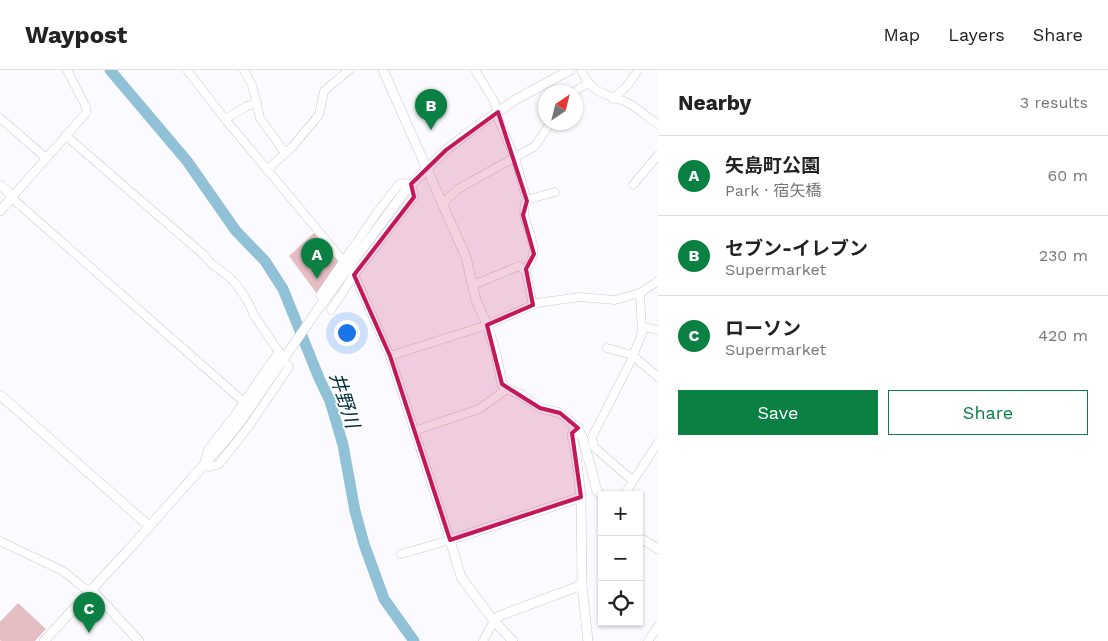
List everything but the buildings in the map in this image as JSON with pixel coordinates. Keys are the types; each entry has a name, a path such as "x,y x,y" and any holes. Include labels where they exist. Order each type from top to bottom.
{"street":[{"path":"0,211 86,113 86,107 67,70"},
{"path":"187,70 225,119 344,262"},
{"path":"244,70 252,85 264,125 284,153"},
{"path":"267,170 292,147 319,115 324,91 350,70"},
{"path":"383,70 466,257 476,300 496,353 500,380 506,388 522,395 540,408 560,413 578,428 584,439 598,492"},
{"path":"475,70 494,101 499,121 515,158 527,202"},
{"path":"44,641 206,464 241,421 290,348 411,184 470,131 515,100 570,70"},
{"path":"581,70 588,83 600,93 630,104 658,124"},
{"path":"613,98 628,85 638,70"},
{"path":"583,86 588,83"},
{"path":"225,119 247,106 257,103"},
{"path":"0,118 46,158"},
{"path":"443,203 458,189 535,146 546,130"},
{"path":"65,135 205,256 209,263 231,278 279,352 208,450 205,459 206,464"},
{"path":"633,185 658,155"},
{"path":"320,295 399,184 411,184"},
{"path":"331,310 353,274 414,197 411,184"},
{"path":"0,185 13,196 14,200 244,402"},
{"path":"524,270 534,254 533,241 523,215 524,209 530,199 555,192"},
{"path":"473,284 519,266 526,272 532,305"},
{"path":"353,274 390,356 461,577 494,621 513,641"},
{"path":"390,356 487,325 532,305 563,298 580,297 615,300 640,293 658,281"},
{"path":"633,480 594,447 592,437 631,361 642,333 640,293"},
{"path":"643,327 658,330"},
{"path":"607,348 632,355 658,377"},
{"path":"206,464 210,466 219,464 248,426 289,367 288,365"},
{"path":"414,431 479,409 506,388"},
{"path":"0,395 149,526"},
{"path":"578,428 573,432 572,436 581,497 582,585 588,641"},
{"path":"626,491 658,443"},
{"path":"401,554 581,497"},
{"path":"643,540 658,550"},
{"path":"0,542 63,571 84,588 92,590 139,641"},
{"path":"483,641 494,621 499,616 582,585"},
{"path":"648,641 658,626"}],"highlighted area":[{"path":"498,112 527,201 523,215 534,254 526,269 533,305 487,325 502,384 540,408 560,413 578,428 572,433 581,497 450,540 390,356 354,275 414,197 411,184 446,150"}],"shaded area":[{"path":"315,232 340,263 318,295 289,256"},
{"path":"18,603 46,629 35,641 1,641 0,622"}],"waterway":[{"name":"井野川","path":"110,70 187,161 236,231 265,261 283,289 330,401 343,445 355,511 364,544 384,599 414,641"}],"place":[{"name":"セブン-イレブン","path":"431,130"},
{"name":"矢島町公園","path":"317,279"},
{"name":"ローソン","path":"89,633"}]}
